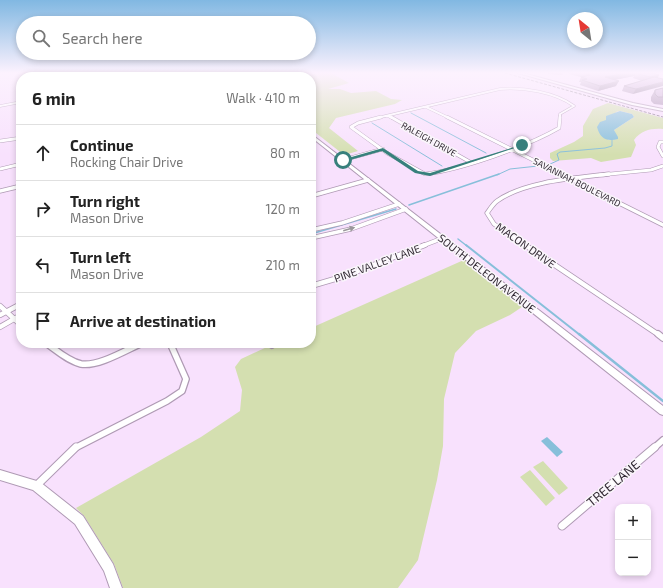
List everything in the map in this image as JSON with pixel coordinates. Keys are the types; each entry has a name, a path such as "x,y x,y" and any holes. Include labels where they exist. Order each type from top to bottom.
{"street":[{"path":"455,100 356,123 351,126 353,130 415,171 424,174 437,173 511,149 554,132 560,126 560,114 574,108 574,105 564,100"},
{"path":"620,100 663,110"},
{"path":"0,106 16,103"},
{"name":"SAVANNAH BOULEVARD","path":"426,107 663,225"},
{"name":"RALEIGH DRIVE","path":"388,116 470,162"},
{"path":"0,141 16,139"},
{"name":"SOUTH DELEON AVENUE","path":"316,139 663,411"},
{"path":"663,142 660,142 658,147 663,156"},
{"path":"343,160 383,149"},
{"path":"0,169 16,165"},
{"name":"MACON DRIVE","path":"663,166 651,170 540,183 497,200 490,206 488,214 494,224 663,338"},
{"path":"316,195 368,180"},
{"path":"0,191 16,187"},
{"path":"316,229 342,223 399,204"},
{"path":"316,237 351,229 406,210"},
{"name":"PINE VALLEY LANE","path":"316,285 345,276 443,238"},
{"path":"0,306 16,321"},
{"path":"0,316 16,306"},
{"path":"0,327 16,318"},
{"path":"53,348 81,364 104,360 131,348"},
{"path":"36,486 78,445 167,401 182,391 186,379 172,348"},
{"name":"TREE LANE","path":"562,526 663,440"},
{"path":"0,475 36,486 79,520 109,568 116,588"}],"green space":[{"path":"316,100 401,100 395,104 336,118 329,128 358,151 344,155 316,133"},
{"path":"608,103 663,118 663,129 647,130 640,134 634,140 636,145 631,157 601,162 591,158 553,161 550,158 550,153 574,142 583,136 583,126 593,109","holes":["620,111 632,114 634,117 614,130 617,139 608,140 616,112"]},
{"path":"466,259 525,305 510,315 476,331 455,353 444,399 443,446 437,480 418,560 398,588 123,588 114,564 84,516 76,508 201,437 240,411 242,390 235,367 241,359 265,348 316,348 316,326"},
{"path":"543,461 568,488 559,495 533,467"},
{"path":"530,470 555,498 546,506 520,477"}],"water":[{"path":"620,111 632,114 634,117 614,130 618,139 610,140 604,138 600,134 597,127 600,122 606,120 606,116"},
{"path":"547,437 563,452 557,457 541,441"}],"waterway":[{"path":"411,113 486,153"},
{"path":"372,123 442,166"},
{"path":"548,165 559,160 557,154 560,152 605,148 612,146 612,139"},
{"path":"497,175 510,169 538,166"},
{"path":"409,205 499,174"},
{"path":"316,233 396,209"},
{"path":"458,239 467,246"},
{"path":"466,245 580,335"},
{"path":"579,334 663,401"}],"railway":[{"path":"604,100 663,117"}],"route":[{"path":"343,160 383,149 413,170 424,174 430,174 522,145"}]}
